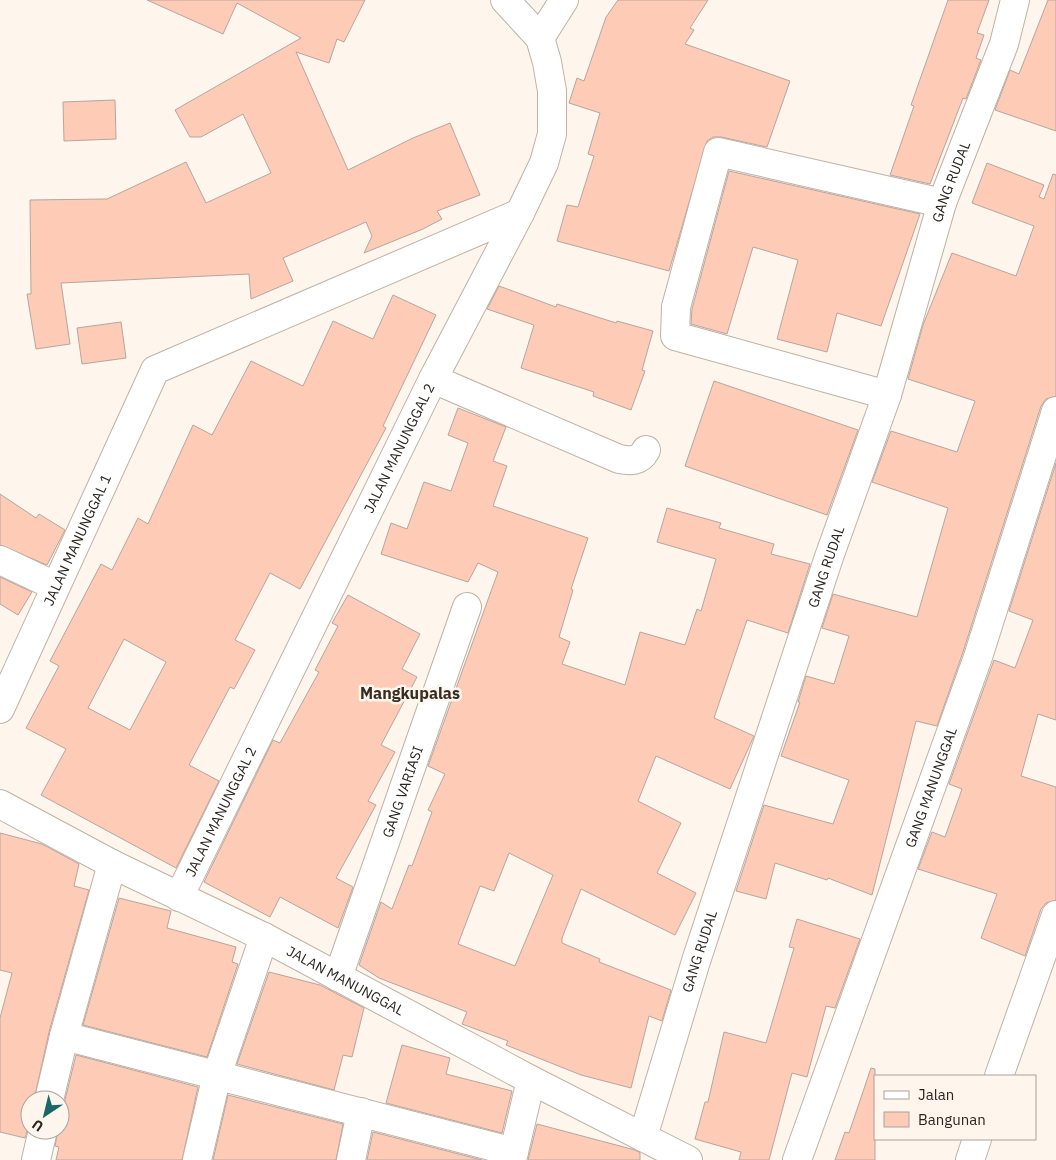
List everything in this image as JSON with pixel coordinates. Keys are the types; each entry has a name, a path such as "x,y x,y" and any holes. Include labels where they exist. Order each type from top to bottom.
{"street":[{"name":"JALAN MANUNGGAL 2","path":"179,897 433,379 520,213 544,163 552,134 552,91 540,38 505,0"},
{"path":"540,38 564,0"},
{"name":"GANG RUDAL","path":"643,1137 699,952 829,557 887,395 942,203 1004,44 1016,0"},
{"path":"887,395 675,336 676,307 718,152 942,203"},
{"name":"JALAN MANUNGGAL 1","path":"0,709 154,370 520,213"},
{"path":"433,379 618,459 630,461 639,459 646,450"},
{"name":"GANG MANUNGGAL","path":"797,1160 978,657 1056,411"},
{"path":"0,560 55,586"},
{"name":"GANG VARIASI","path":"338,977 467,607"},
{"name":"JALAN MANUNGGAL","path":"0,804 112,864 264,937 531,1080 688,1160"},
{"path":"51,1090 64,1036 112,864"},
{"path":"999,1075 1056,915"},
{"path":"197,1160 217,1075 264,937"},
{"path":"64,1036 362,1112 513,1156 531,1080"},
{"path":"351,1160 362,1112"},
{"path":"36,1160 40,1140"},
{"path":"970,1160 977,1140"}],"building":[{"path":"147,0 365,0 344,42 337,39 329,63 296,52 348,170 413,138 450,123 480,195 437,211 442,219 423,229 364,253 372,236 366,222 283,258 293,281 251,299 249,274 61,283 70,344 36,349 27,294 31,294 30,200 107,199 186,162 206,203 271,173 243,114 201,137 190,137 175,110 301,38 237,3 223,34"},
{"path":"618,0 708,0 690,28 694,30 685,44 790,81 767,147 721,137 713,137 707,141 669,271 557,241 567,205 578,207 594,156 588,154 600,113 569,103 577,78 584,81 606,17"},
{"path":"948,0 989,0 977,33 984,35 976,58 981,60 966,99 963,98 930,184 890,175 914,106 911,105"},
{"path":"1048,0 1056,0 1056,131 995,110 1010,70 1019,74"},
{"path":"115,100 116,139 64,141 63,102"},
{"path":"987,163 1044,185 1039,197 1044,199 1053,174 1056,175 1056,396 1046,399 1041,406 963,652 937,726 916,721 872,895 828,878 827,880 775,863 766,899 736,891 764,805 833,824 849,780 781,756 800,702 798,702 806,676 834,684 849,636 822,628 833,594 917,617 948,508 872,482 891,431 957,452 975,401 908,379 923,325 952,253 1016,276 1034,226 972,203"},
{"path":"729,171 920,214 881,326 837,313 827,352 777,339 798,260 753,247 727,334 691,324 692,309"},
{"path":"499,286 556,307 557,304 616,323 617,321 653,331 642,370 645,371 631,410 593,396 594,392 521,368 534,325 487,309"},
{"path":"393,295 436,315 383,426 386,428 300,589 270,573 235,640 255,650 234,689 230,687 189,765 219,781 176,868 41,795 66,749 26,728 59,666 50,661 101,564 112,570 138,518 148,524 193,425 212,435 251,361 303,386 333,321 373,339","holes":["124,639 166,662 130,730 88,708"]},
{"path":"121,322 126,358 82,364 77,328"},
{"path":"714,381 858,430 827,515 685,466"},
{"path":"458,408 506,427 493,461 507,466 493,506 588,538 571,589 573,590 559,637 570,642 562,664 625,685 640,632 685,645 697,609 701,611 716,559 657,542 667,508 721,523 719,528 774,544 771,554 810,564 788,633 747,620 714,718 754,736 730,789 656,756 638,801 681,823 657,873 696,893 675,935 581,889 562,938 562,943 600,959 599,962 671,990 662,1021 649,1016 631,1088 581,1075 506,1045 508,1041 462,1024 467,1012 379,978 359,965 381,902 392,909 409,865 412,866 432,812 428,810 445,774 428,766 498,572 478,563 468,582 381,554 391,523 407,529 424,482 451,491 468,443 448,435","holes":["509,853 553,875 515,966 458,944 480,886 494,891"]},
{"path":"1056,463 1056,720 1038,714 1021,776 1056,787 1056,900 1046,903 1041,909 1025,956 981,938 997,894 918,869 932,832 945,837 962,789 949,784 994,660 1015,668 1033,620 1009,611"},
{"path":"0,494 36,518 39,514 65,530 47,565 0,545"},
{"path":"0,577 32,592 18,615 0,604"},
{"path":"348,595 420,634 402,669 417,677 381,745 395,752 368,801 376,805 336,878 353,887 338,928 280,897 270,917 204,882 273,740 280,743 319,672 315,670 338,626 332,623"},
{"path":"0,833 42,844 79,864 74,886 89,890 49,1032 36,1090 20,1090 20,1137 0,1132 0,1018 12,973 0,970"},
{"path":"119,898 171,911 167,928 236,947 232,962 238,964 207,1057 83,1025"},
{"path":"797,919 860,939 835,1008 826,1006 807,1077 792,1073 769,1160 739,1160 741,1152 695,1139 705,1102 708,1102 724,1032 766,1043 794,948 789,947"},
{"path":"269,972 320,985 364,1008 352,1057 343,1055 334,1090 237,1064"},
{"path":"402,1045 450,1058 446,1074 512,1091 502,1133 386,1103"},
{"path":"76,1055 198,1087 182,1160 56,1160 59,1147 55,1146 56,1140 70,1140 70,1090 67,1090"},
{"path":"871,1068 875,1069 875,1160 835,1160 845,1132 849,1133"},
{"path":"228,1095 343,1124 336,1160 213,1160"},
{"path":"537,1124 635,1150 640,1153 640,1160 528,1160"},
{"path":"373,1132 482,1160 367,1160"}],"district":[{"name":"Mangkupalas","path":"410,693"}]}
